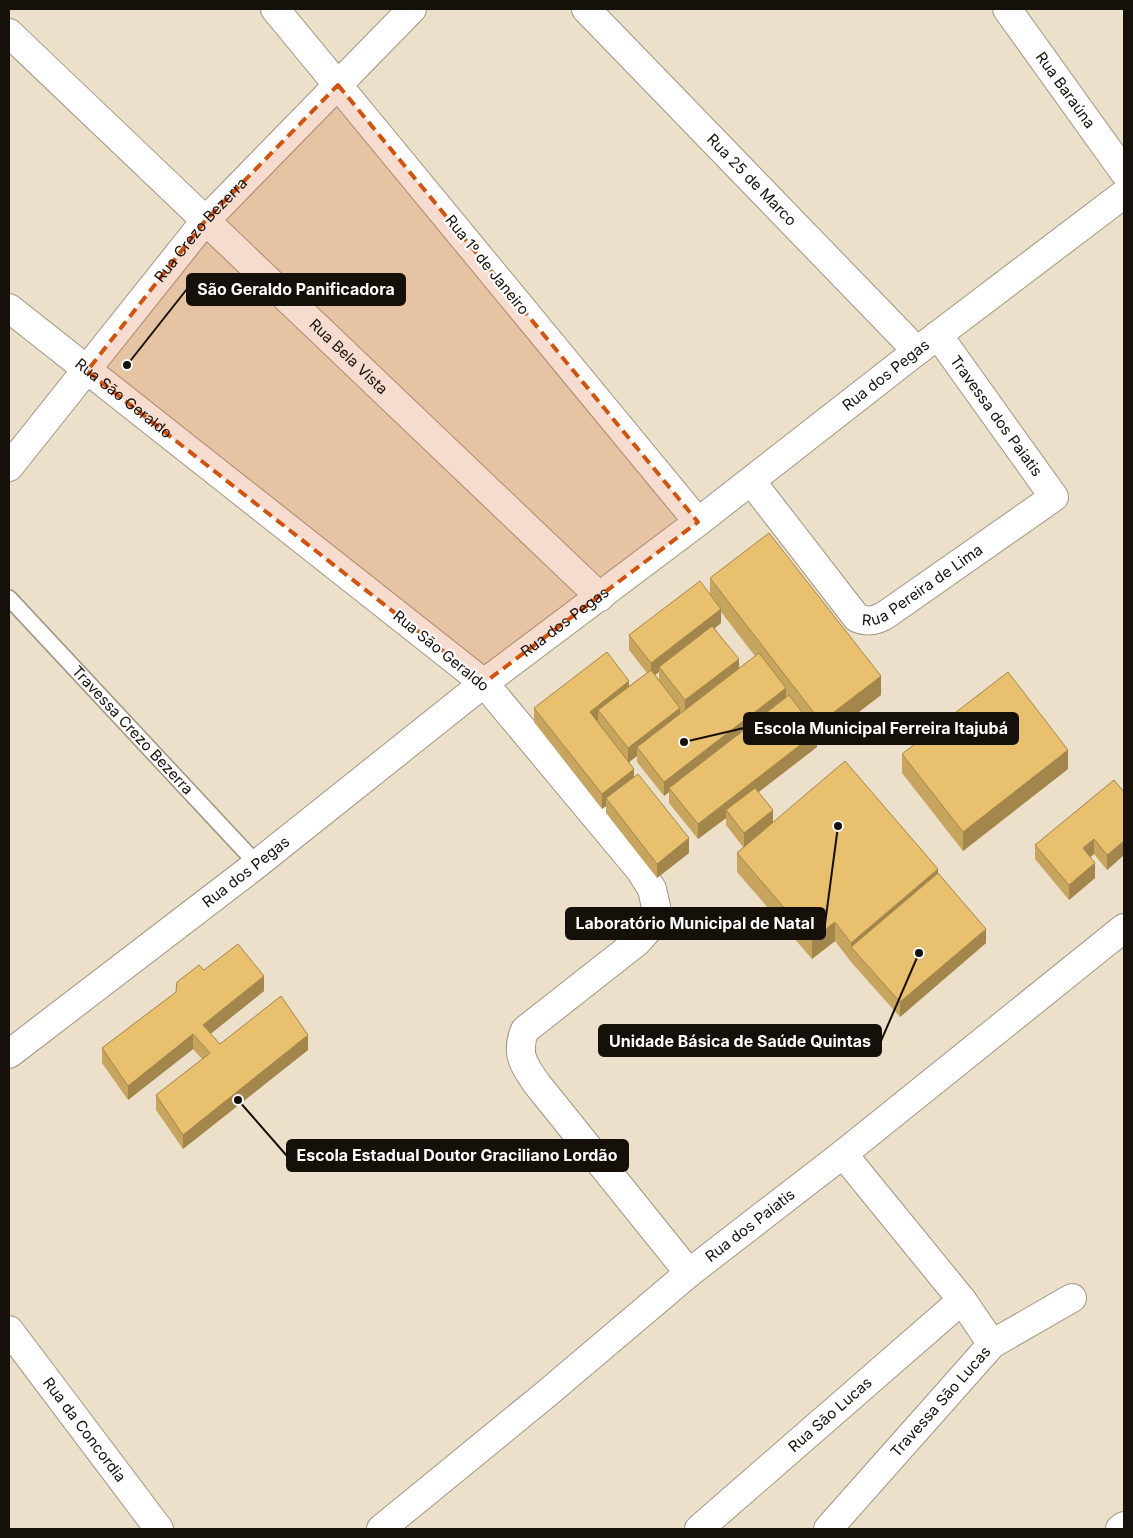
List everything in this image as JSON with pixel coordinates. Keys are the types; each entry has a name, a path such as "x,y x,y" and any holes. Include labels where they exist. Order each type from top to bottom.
{"street":[{"name":"Rua 1º de Janeiro","path":"275,9 698,522"},
{"name":"Rua Crezo Bezerra","path":"9,467 205,222 412,9"},
{"name":"Rua 25 de Marco","path":"586,9 928,343"},
{"name":"Rua Baraúna","path":"1007,9 1124,172"},
{"name":"Rua Bela Vista","path":"9,33 600,597"},
{"name":"Rua dos Pegas","path":"9,1054 256,864 484,684 1124,194"},
{"name":"Rua São Geraldo","path":"9,308 484,684 640,870 652,889 656,906 653,924 637,942 524,1030 520,1040 520,1052 524,1066 537,1084 689,1273"},
{"name":"Travessa dos Paiatis","path":"928,343 1054,497"},
{"name":"Rua Pereira de Lima","path":"751,481 857,618 865,621 875,620 884,616 1054,497"},
{"name":"Rua dos Paiatis","path":"381,1529 545,1395 689,1273 843,1154 1124,928"},
{"path":"843,1154 962,1300 992,1344"},
{"name":"Travessa São Lucas","path":"828,1529 992,1344 1072,1298"},
{"name":"Rua São Lucas","path":"699,1529 962,1300"},
{"name":"Rua da Concordia","path":"9,1330 159,1529"},
{"path":"1120,1529 1124,1526"}],"lane":[{"name":"Travessa Crezo Bezerra","path":"9,598 256,864"}],"highlighted area":[{"path":"338,85 698,522 484,683 87,371 205,221"}],"building":[{"path":"769,533 881,676 821,722 710,578"},
{"path":"700,581 721,609 651,663 629,635"},
{"path":"712,626 739,659 685,700 659,667"},
{"path":"607,652 629,681 590,712 634,769 602,794 534,708"},
{"path":"759,653 786,688 664,782 637,747"},
{"path":"651,670 680,708 628,748 598,710"},
{"path":"1008,672 1068,750 963,832 902,754"},
{"path":"789,695 817,732 698,824 669,788"},
{"path":"845,761 938,869 851,943 835,922 812,940 737,853"},
{"path":"638,774 689,838 657,864 606,798"},
{"path":"1114,780 1124,792 1124,841 1107,855 1094,839 1083,848 1095,863 1069,885 1035,845"},
{"path":"755,788 773,810 744,833 726,810"},
{"path":"938,873 986,929 900,1002 851,947"},
{"path":"238,944 264,976 203,1025 220,1044 281,996 308,1035 183,1135 156,1095 210,1053 193,1034 128,1086 102,1048 176,992 177,982 199,965 204,970"}],"place":[{"name":"São Geraldo Panificadora","path":"127,365"},
{"name":"Escola Municipal Ferreira Itajubá","path":"684,742"},
{"name":"Laboratório Municipal de Natal","path":"838,826"},
{"name":"Unidade Básica de Saúde Quintas","path":"919,953"},
{"name":"Escola Estadual Doutor Graciliano Lordão","path":"238,1100"}]}
